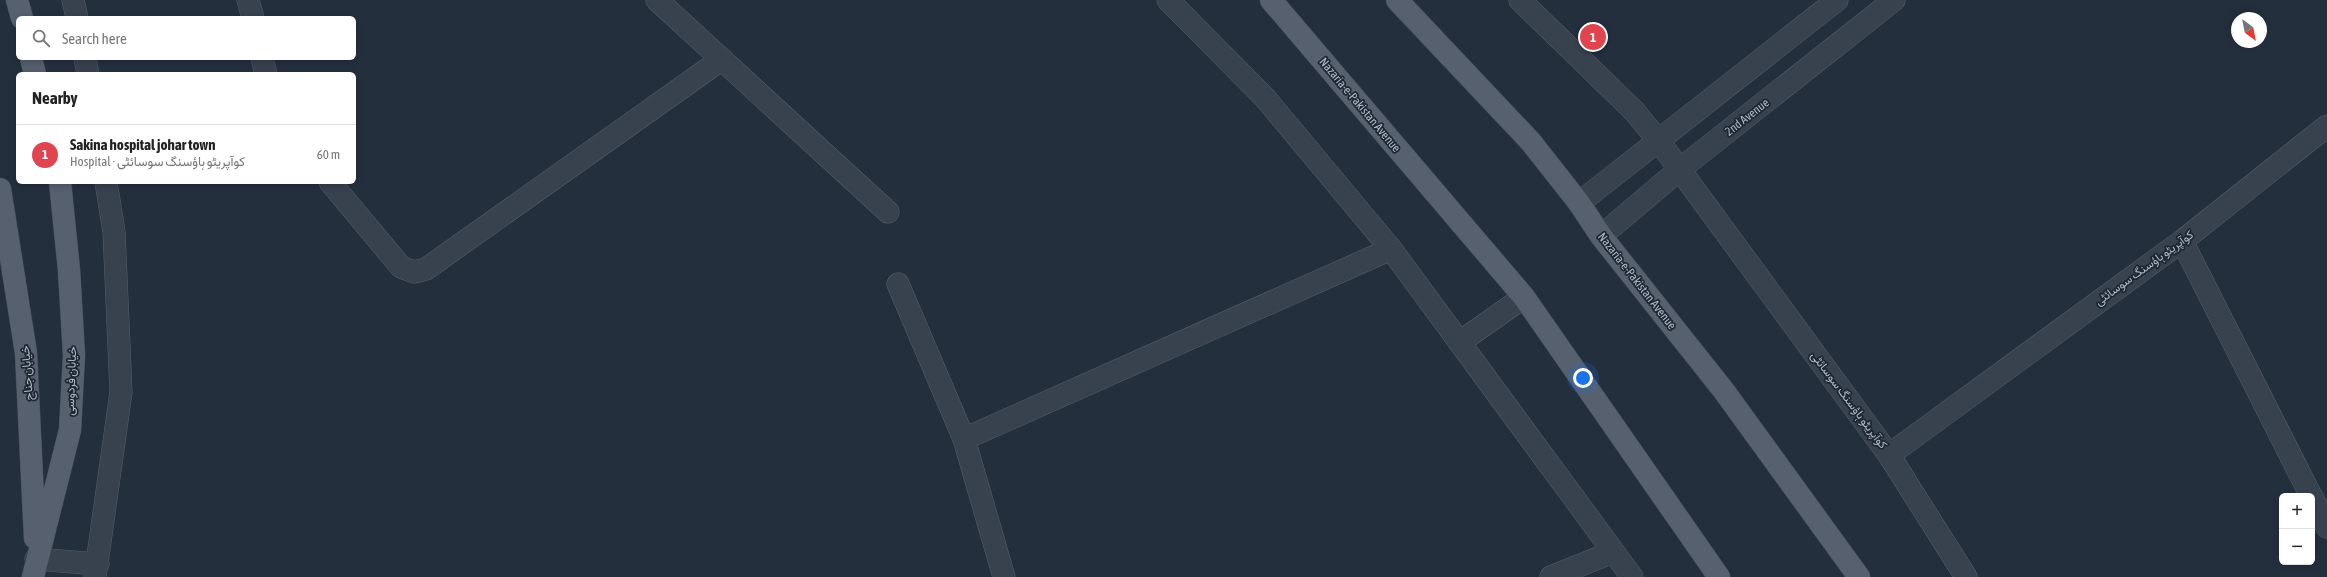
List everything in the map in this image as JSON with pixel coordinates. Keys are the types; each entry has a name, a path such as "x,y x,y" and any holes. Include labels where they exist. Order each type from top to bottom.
{"main road":[{"path":"17,0 21,16"},
{"name":"Nazaria-e-Pakistan Avenue","path":"1270,0 1524,297 1719,577"},
{"name":"Nazaria-e-Pakistan Avenue","path":"1397,0 1531,142 1579,203 1601,236 1724,391 1859,577"},
{"path":"31,60 34,72"},
{"name":"خیابان فردوسی","path":"35,568 70,430 74,355 69,270 60,184"},
{"name":"خیابان جناح","path":"0,189 26,353 35,568"}],"street":[{"path":"73,0 76,16"},
{"path":"248,0 252,16"},
{"path":"657,0 888,212"},
{"path":"1168,0 1266,99 1391,249 1632,577"},
{"name":"کوآپریٹو ہاؤسنگ سوسائٹی","path":"1520,0 1634,111 1658,140 1889,455 2182,241 2327,126"},
{"path":"1579,203 1837,0"},
{"name":"2nd Avenue","path":"1601,236 1679,170 1894,0"},
{"path":"332,184 401,267 414,272 426,269 722,59"},
{"path":"85,60 88,72"},
{"path":"262,60 266,72"},
{"path":"35,568 97,570 121,392 114,232 106,184"},
{"path":"2182,241 2310,493"},
{"path":"964,440 1391,249"},
{"path":"898,284 964,440 1004,577"},
{"path":"1460,342 1524,297"},
{"path":"1889,455 1966,577"},
{"path":"2315,503 2327,527"},
{"path":"1551,577 1613,552"}],"place":[{"name":"Sakina hospital johar town","path":"1593,37"}]}
